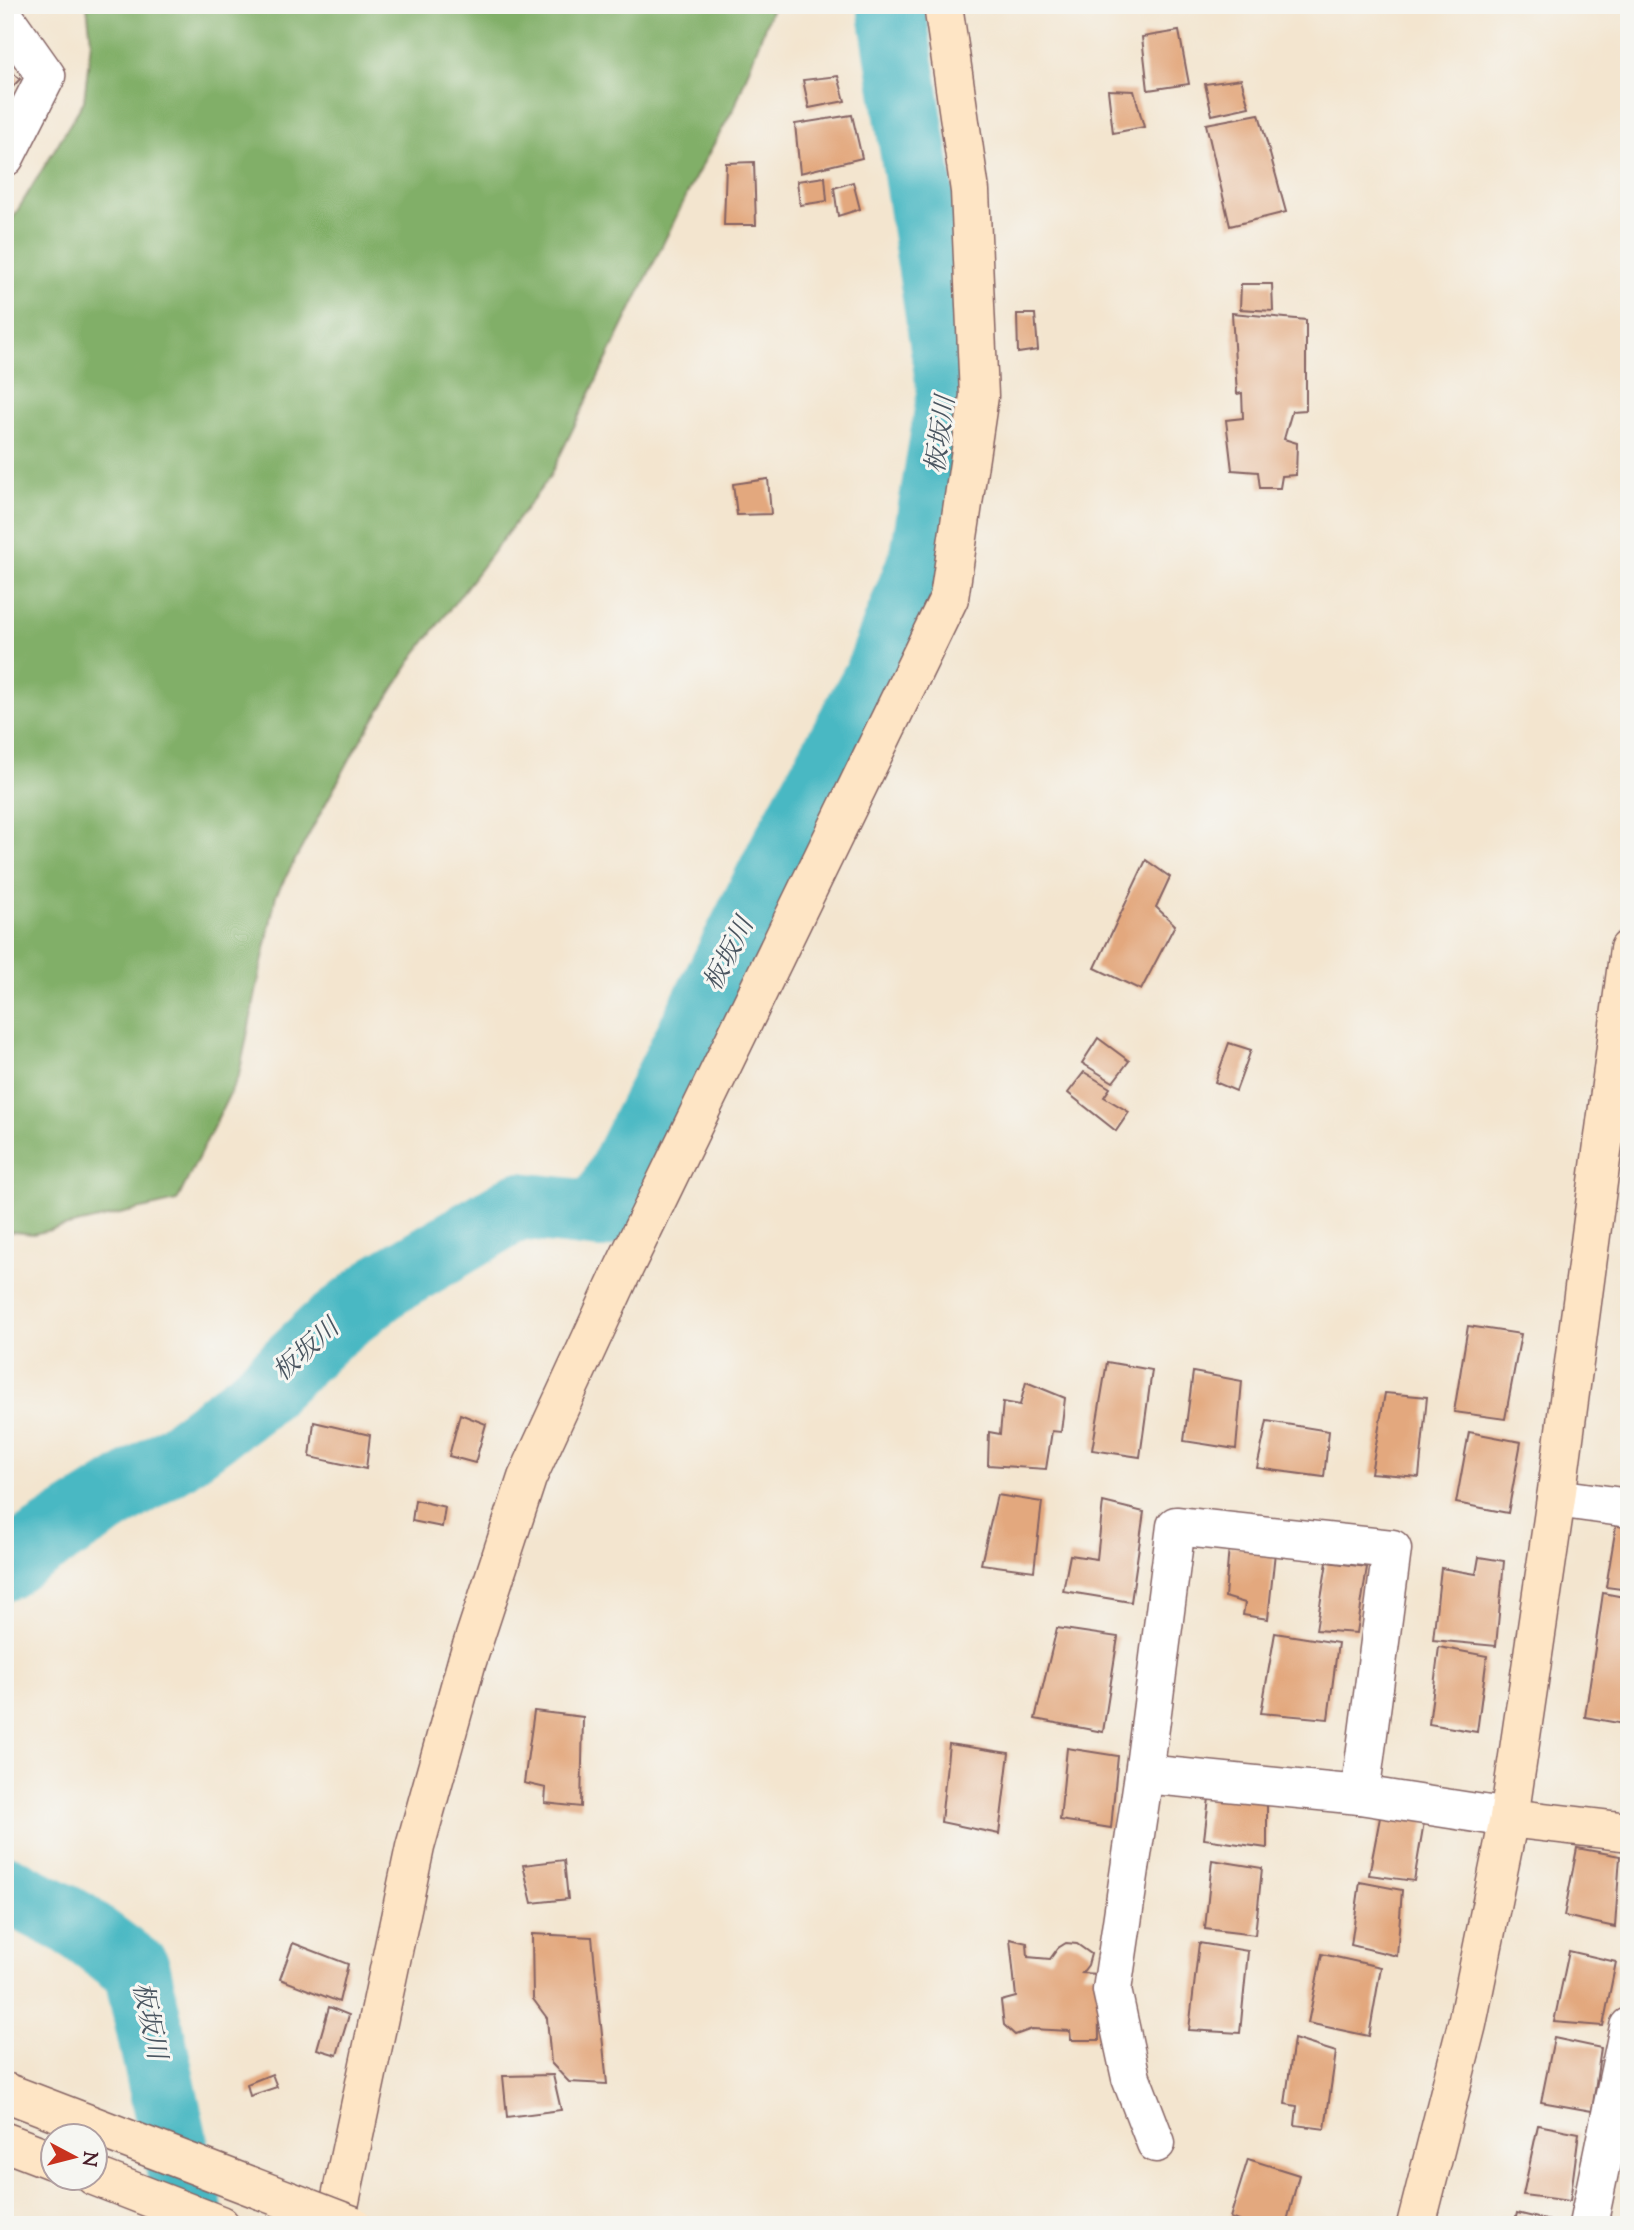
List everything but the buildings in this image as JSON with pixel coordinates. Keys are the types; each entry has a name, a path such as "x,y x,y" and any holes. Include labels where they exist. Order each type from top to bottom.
{"street":[{"path":"335,2225 415,1847 467,1661 527,1478 626,1263 949,598 979,396 970,191 943,5"},
{"path":"5,18 46,75 5,157"},
{"path":"1416,2225 1467,2024 1509,1818 1556,1498 1629,949"},
{"path":"1556,1498 1629,1507"},
{"path":"1156,2143 1131,2078 1112,1990 1144,1774 1175,1526 1392,1549 1360,1795"},
{"path":"1144,1774 1360,1795 1509,1818 1629,1832"},
{"path":"1588,2225 1629,2027"},
{"path":"5,2092 352,2225"},
{"path":"5,2142 38,2155"},
{"path":"108,2181 219,2225"}],"green space":[{"path":"87,5 773,5 735,106 696,176 549,478 415,655 357,746 276,895 239,1075 177,1201 33,1234 5,1231 5,231 84,101 91,41"}],"waterway":[{"name":"板坂川","path":"5,1567 177,1457 252,1401 325,1332 385,1285 519,1206 600,1215 785,846 877,677 924,555 951,393 891,5"},
{"name":"板坂川","path":"5,1888 74,1923 137,1970 192,2225"}]}
